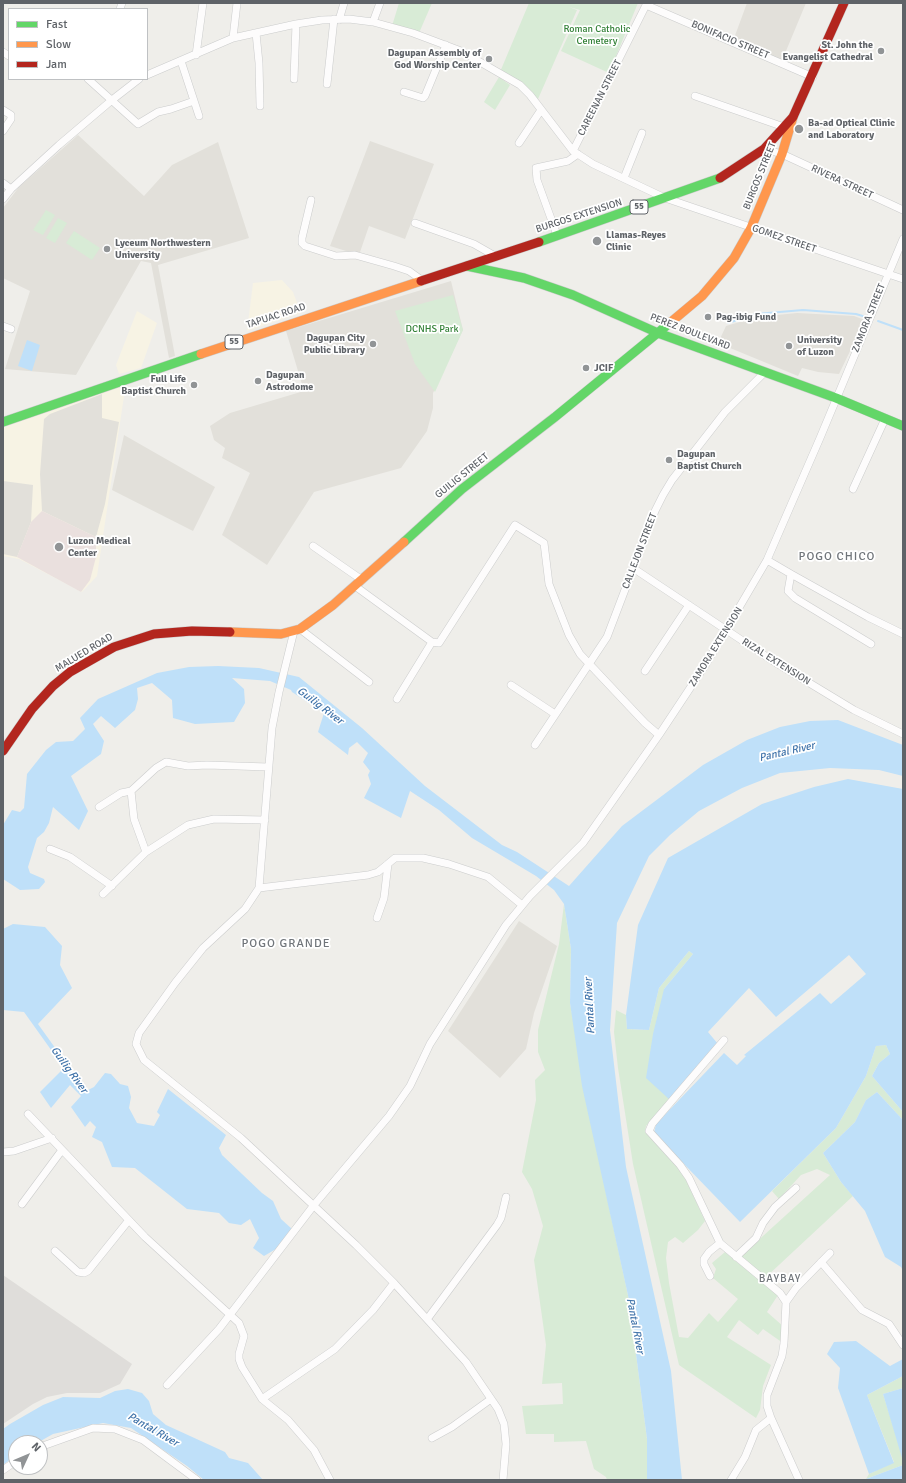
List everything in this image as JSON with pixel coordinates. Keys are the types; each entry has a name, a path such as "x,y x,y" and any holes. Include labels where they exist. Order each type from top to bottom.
{"main road":[{"name":"BURGOS STREET","path":"658,333 702,296 716,281 734,258 751,228 782,154 793,117 813,77 844,3"},
{"name":"BURGOS EXTENSION","path":"467,266 716,180 764,149 793,117"},
{"name":"TAPUAC ROAD","path":"3,422 263,332 467,266"},
{"name":"PEREZ BOULEVARD","path":"467,266 521,278 551,288 658,333 836,398 903,426"},
{"name":"GUILIG STREET","path":"281,634 297,630 314,620 362,580 480,473 555,417 658,333"},
{"name":"MALUED ROAD","path":"3,750 32,709 53,686 70,672 125,642 154,634 192,631 281,634"}],"street":[{"path":"196,55 203,3"},
{"path":"233,38 237,3"},
{"path":"327,84 336,20 344,3"},
{"path":"373,22 380,3"},
{"name":"BONIFACIO STREET","path":"647,4 813,77"},
{"name":"CAREENAN STREET","path":"575,152 647,4"},
{"name":"GOMEZ STREET","path":"148,75 233,38 296,24 336,20 373,22 446,45 469,56 520,85 575,152 593,164 665,198 903,279"},
{"path":"294,80 296,24"},
{"path":"256,33 259,63 260,106"},
{"path":"404,92 423,98 425,96 446,45"},
{"path":"181,61 198,116"},
{"path":"89,80 138,124 158,112 172,109 194,101"},
{"path":"3,199 11,189 112,100 138,80"},
{"path":"695,96 784,127"},
{"path":"3,110 11,116 11,119 3,131"},
{"path":"519,143 541,110"},
{"path":"624,178 642,133"},
{"name":"RIVERA STREET","path":"764,149 782,154 903,210"},
{"path":"557,235 537,180 536,168 568,162 575,152"},
{"path":"3,183 11,189"},
{"path":"311,200 302,238 302,243 305,246 336,256 355,255 394,266 409,271 423,281"},
{"path":"415,223 474,244 494,256"},
{"name":"ZAMORA STREET","path":"836,398 903,239"},
{"path":"3,326 11,329"},
{"name":"CALLEJON STREET","path":"535,745 590,665 607,637 655,511 672,480 725,412 765,372"},
{"name":"ZAMORA EXTENSION","path":"167,1385 230,1315 314,1205 357,1155 410,1086 434,1038 506,925 522,905 583,843 659,735 706,664 767,560 836,398"},
{"path":"853,489 885,419"},
{"path":"355,586 436,644 442,641 515,525 544,543 549,584 572,642 590,665 645,723 659,735"},
{"path":"313,546 362,580"},
{"path":"767,560 868,617 903,634"},
{"name":"RIZAL EXTENSION","path":"633,568 773,661 854,710 903,734"},
{"path":"791,574 787,588 791,594 871,644"},
{"path":"645,671 689,605"},
{"path":"369,682 297,630 284,671 272,728 259,888 245,909 203,948 138,1032 136,1044 144,1060 241,1138 314,1205 428,1318 466,1362 492,1399 506,1430 506,1454 503,1480"},
{"path":"397,699 432,642"},
{"path":"511,685 555,714"},
{"path":"99,807 121,793 131,791 156,768 166,762 188,766 207,765 268,767"},
{"path":"131,791 134,819 146,852"},
{"path":"103,894 146,852 182,829 202,821 222,818 265,820"},
{"path":"50,849 70,857 112,886"},
{"path":"259,888 368,875 378,872 395,858 424,858 471,870 488,877 522,905"},
{"path":"377,918 384,898 388,864"},
{"path":"724,1040 649,1128 650,1133 680,1165 689,1178 720,1243 780,1293 786,1302"},
{"path":"28,1114 129,1220 230,1315 244,1331 244,1340 239,1354 240,1363 262,1399 298,1430 314,1450 330,1480"},
{"path":"3,1152 14,1151 52,1138"},
{"path":"22,1204 62,1150"},
{"path":"736,1257 756,1238 775,1207 796,1188"},
{"path":"428,1318 497,1225 501,1218 506,1197"},
{"path":"55,1251 78,1272 84,1273 88,1271 129,1220"},
{"path":"710,1276 704,1264 704,1259 706,1255 720,1243"},
{"path":"799,1480 770,1418 767,1406 767,1395 782,1356 786,1302 796,1288 830,1253"},
{"path":"821,1262 862,1310 889,1324 903,1345"},
{"path":"262,1399 335,1349 358,1327 394,1283"},
{"path":"432,1438 452,1427 492,1399"},
{"path":"731,1480 744,1458 756,1430 770,1418"},
{"path":"48,1444 93,1428 116,1429 143,1440 197,1480"}],"shaded area":[{"path":"747,3 806,3 781,63 733,41"},
{"name":"Lyceum Northwestern University","path":"78,135 144,196 172,165 218,142 249,238 158,265 175,356 169,358 151,263 141,261 76,375 5,369 30,291 3,278 3,208 19,187"},
{"path":"370,141 434,164 405,239 369,226 359,255 330,246"},
{"path":"282,280 293,292 301,313 247,331 253,283"},
{"path":"451,281 463,330 433,393 433,408 427,431 401,468 314,492 267,565 222,535 250,473 222,458 225,448 214,440 210,426 230,413 304,391 286,331"},
{"path":"137,311 157,323 141,368 119,374 116,365"},
{"name":"University of Luzon","path":"797,313 854,316 865,320 839,374 818,372 802,368 798,376 718,343 726,326 757,317"},
{"path":"126,383 97,576 82,592 19,559 3,556 3,427"},
{"path":"102,394 102,418 119,422 105,504 96,537 42,511 40,474 44,419 50,414"},
{"path":"124,435 215,487 193,531 112,490"},
{"path":"3,481 33,485 31,522 17,557 3,554"},
{"name":"Luzon Medical Center","path":"42,511 96,537 96,557 90,580 81,592 17,557 31,522"},
{"path":"519,921 557,946 534,1013 526,1049 500,1078 448,1031"},
{"path":"3,1275 132,1364 120,1384 100,1393 67,1393 47,1397 33,1404 3,1424"}],"green space":[{"path":"399,3 432,3 419,33 392,26"},
{"name":"Roman Catholic Cemetery","path":"529,3 638,3 609,73 561,51 580,10 569,7 577,10 538,99 500,72"},
{"path":"499,77 510,85 495,110 484,102"},
{"path":"46,210 55,215 43,235 33,230"},
{"path":"58,218 67,223 55,243 46,238"},
{"path":"74,231 100,248 92,260 66,243"},
{"name":"DCNHS Park","path":"453,295 463,330 435,392 415,364 395,311"},
{"path":"564,904 571,949 570,1003 606,1193 629,1300 647,1439 647,1480 607,1480 606,1477 594,1469 586,1441 554,1442 554,1434 526,1434 522,1406 563,1404 562,1383 542,1384 546,1345 534,1260 543,1226 532,1189 522,1172 536,1100 535,1080 545,1070 538,1052 538,1030 559,944"},
{"path":"689,951 693,954 664,989 670,1100 646,1126 645,1132 677,1167 686,1180 705,1221 698,1230 683,1243 675,1237 668,1242 666,1258 679,1337 688,1338 709,1313 718,1322 738,1299 713,1278 716,1269 712,1263 725,1252 778,1295 767,1312 784,1327 783,1343 763,1329 758,1335 739,1320 727,1337 771,1365 763,1386 760,1410 756,1418 679,1365 633,1164 618,1068 614,1032 616,1010 626,1015 627,1029 649,1030 659,988"},
{"path":"886,1045 890,1054 879,1063 872,1076 903,1112 903,1120 877,1092 866,1100 855,1122 823,1153 841,1182 853,1196 765,1278 741,1256 830,1175 817,1169 801,1175 779,1199 772,1191 836,1128 866,1076 876,1046"},
{"path":"903,1376 903,1388 883,1394 903,1457 903,1465 866,1479 869,1474 894,1462 867,1395"}],"water":[{"path":"27,340 40,345 32,371 18,366"},
{"path":"218,666 259,668 299,677 362,728 425,786 502,845 517,852 569,886 622,826 703,765 747,740 780,727 810,721 838,720 903,745 903,776 879,770 830,768 780,773 742,788 699,811 670,835 649,856 617,923 610,1030 626,1167 671,1371 682,1480 647,1480 647,1439 629,1300 582,1086 570,1003 571,949 564,904 554,890 536,876 472,838 439,810 410,791 401,818 364,798 371,784 368,775 370,771 363,762 368,753 357,742 349,748 348,755 318,732 324,713 291,690 270,681 232,678 244,689 245,703 234,722 195,724 173,718 172,700 152,683 137,688 138,699 135,710 115,728 101,716 93,724 104,741 101,754 71,776 88,811 79,830 53,807 49,823 44,832 37,838 28,867 30,873 44,879 45,882 39,889 20,890 3,879 3,825 12,810 20,812 24,808 27,774 46,750 56,742 73,741 85,729 80,718 98,699 157,673 189,667"},
{"path":"848,779 903,789 903,1112 872,1076 879,1063 890,1054 886,1045 876,1046 866,1076 836,1128 740,1222 654,1133 656,1124 724,1053 737,1065 746,1056 744,1055 820,993 831,1004 866,974 849,955 776,1017 749,988 708,1032 718,1044 670,1100 646,1078 653,1034 664,989 693,954 689,951 659,988 649,1030 627,1029 626,1015 638,925 668,858 762,804 814,787"},
{"name":"Guilig River","path":"13,924 45,927 62,946 60,965 72,988 38,1024 86,1091 94,1087 105,1073 111,1074 120,1084 128,1086 131,1097 129,1108 137,1123 154,1126 160,1115 157,1112 168,1089 226,1135 219,1148 222,1155 262,1193 273,1201 281,1219 292,1229 276,1249 264,1256 253,1248 259,1238 250,1219 241,1225 229,1223 219,1213 187,1209 135,1168 112,1167 102,1142 92,1137 96,1127 90,1121 85,1127 71,1107 81,1096 70,1085 51,1108 40,1092 64,1068 24,1012 3,1010 3,929"},
{"path":"877,1092 903,1120 903,1271 901,1267 885,1257 865,1211 841,1182 823,1153 855,1122 866,1100"},
{"path":"856,1341 890,1366 903,1359 903,1376 867,1395 894,1463 869,1474 838,1388 840,1368 827,1354 834,1342"},
{"path":"903,1388 903,1457 902,1458 883,1394"},
{"name":"Pantal River","path":"128,1389 142,1393 149,1401 153,1414 166,1425 225,1452 229,1458 248,1463 263,1480 204,1480 187,1466 131,1428 103,1423 53,1434 48,1437 48,1435 8,1435 8,1461 3,1465 3,1429 10,1424 43,1405 63,1397 100,1398 115,1391"},
{"path":"903,1465 903,1480 866,1479"}],"waterway":[{"path":"728,323 756,314 803,310 856,314 866,317"},
{"path":"878,321 903,330"}],"traffic: fast":[{"path":"539,242 720,178"},
{"path":"467,266 524,278 573,295 658,333 836,398 903,426"},
{"path":"404,542 462,489 555,417 671,322"},
{"path":"3,422 201,354"}],"traffic: slow":[{"path":"671,322 702,296 734,258 751,228 782,154 793,117"},
{"path":"201,354 421,281"},
{"path":"230,632 281,634 300,629 333,605 404,542"}],"traffic: jam":[{"path":"720,178 764,149 793,117 844,3"},
{"path":"421,281 539,242"},
{"path":"3,751 32,709 53,686 70,672 114,647 154,634 192,631 230,632"}],"place":[{"name":"St. John the Evangelist Cathedral","path":"881,51"},
{"name":"Dagupan Assembly of God Worship Center","path":"489,59"},
{"name":"Ba-ad Optical Clinic and Laboratory","path":"799,129"},
{"name":"Llamas-Reyes Clinic","path":"597,241"},
{"name":"Lyceum Northwestern University","path":"107,249"},
{"name":"Pag-ibig Fund","path":"708,317"},
{"name":"Dagupan City Public Library","path":"373,344"},
{"name":"University of Luzon","path":"789,346"},
{"name":"JCIF","path":"586,368"},
{"name":"Dagupan Astrodome","path":"258,381"},
{"name":"Full Life Baptist Church","path":"194,385"},
{"name":"Dagupan Baptist Church","path":"669,460"},
{"name":"Luzon Medical Center","path":"59,547"}],"district":[{"name":"POGO CHICO","path":"837,557"},
{"name":"POGO GRANDE","path":"286,944"},
{"name":"BAYBAY","path":"780,1279"}]}
